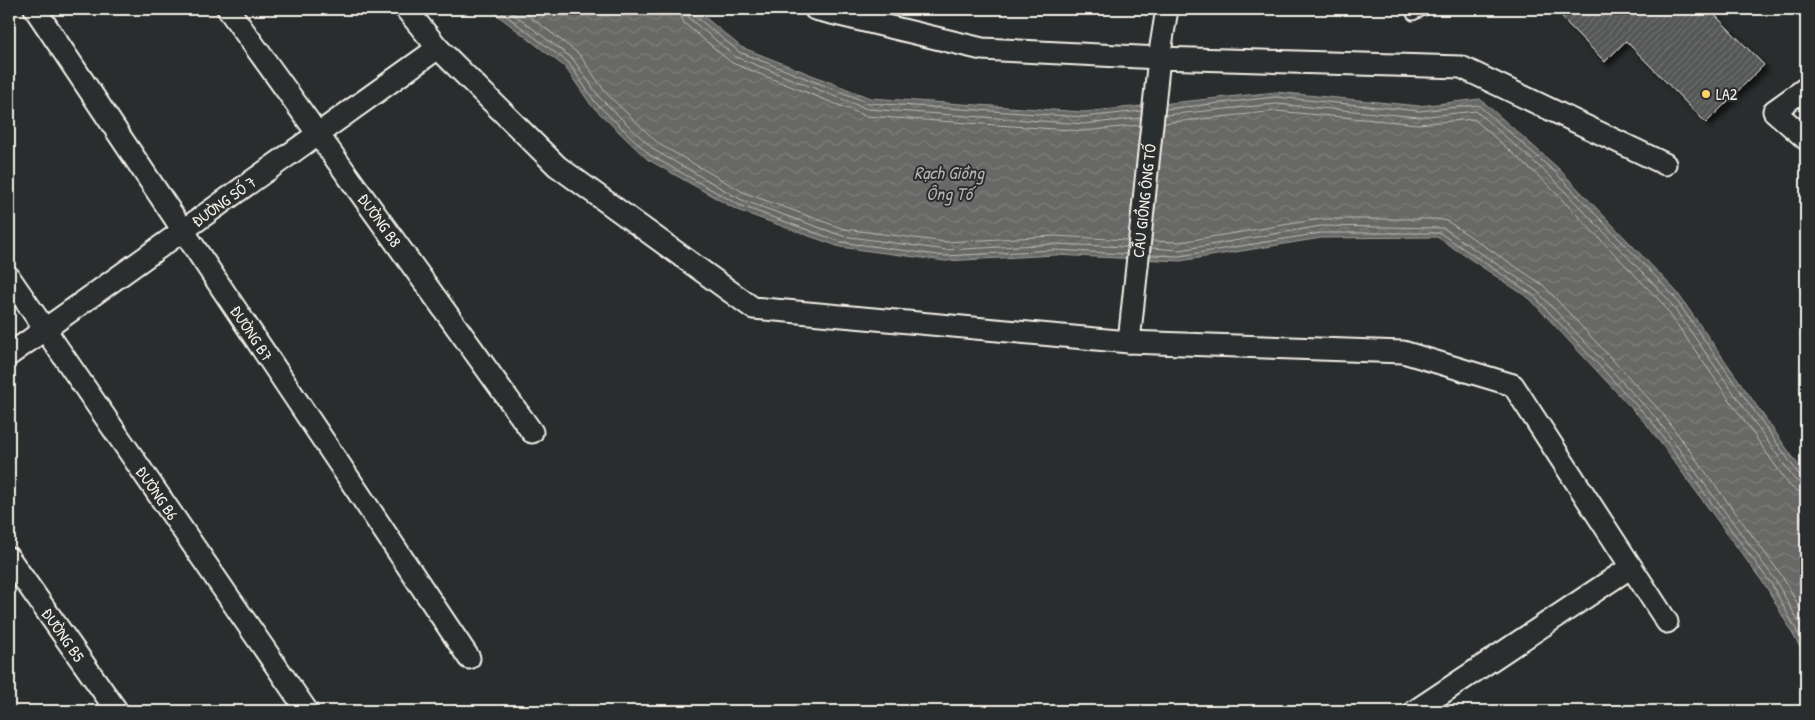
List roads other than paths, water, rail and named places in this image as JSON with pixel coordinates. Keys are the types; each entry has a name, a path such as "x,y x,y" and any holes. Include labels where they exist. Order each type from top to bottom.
{"street":[{"name":"ĐƯỜNG B7","path":"35,9 469,658"},
{"name":"ĐƯỜNG B8","path":"228,9 532,432"},
{"path":"406,9 438,48 557,166 753,308 1129,342 1403,352 1513,385 1667,622"},
{"path":"815,9 982,49 1160,58 1461,66 1665,164"},
{"name":"CẦU GIỒNG ÔNG TỐ","path":"1129,342 1167,9"},
{"name":"ĐƯỜNG SỐ 7","path":"9,355 438,48"},
{"path":"1806,88 1774,111 1806,139"},
{"name":"ĐƯỜNG B6","path":"9,277 307,711"},
{"name":"ĐƯỜNG B5","path":"9,558 117,711"},
{"path":"1415,711 1631,568"}],"lane":[{"path":"1413,14 1424,9"}],"water":[{"name":"Rạch Giồng Ông Tố","path":"489,9 695,9 741,47 870,98 1084,112 1276,92 1419,106 1480,99 1557,167 1676,291 1806,476 1806,658 1767,588 1648,426 1530,299 1437,237 1321,238 1180,261 1055,255 945,261 840,247 737,210 647,159 591,105 565,67"}],"place":[{"name":"LA2","path":"1706,94"}]}
